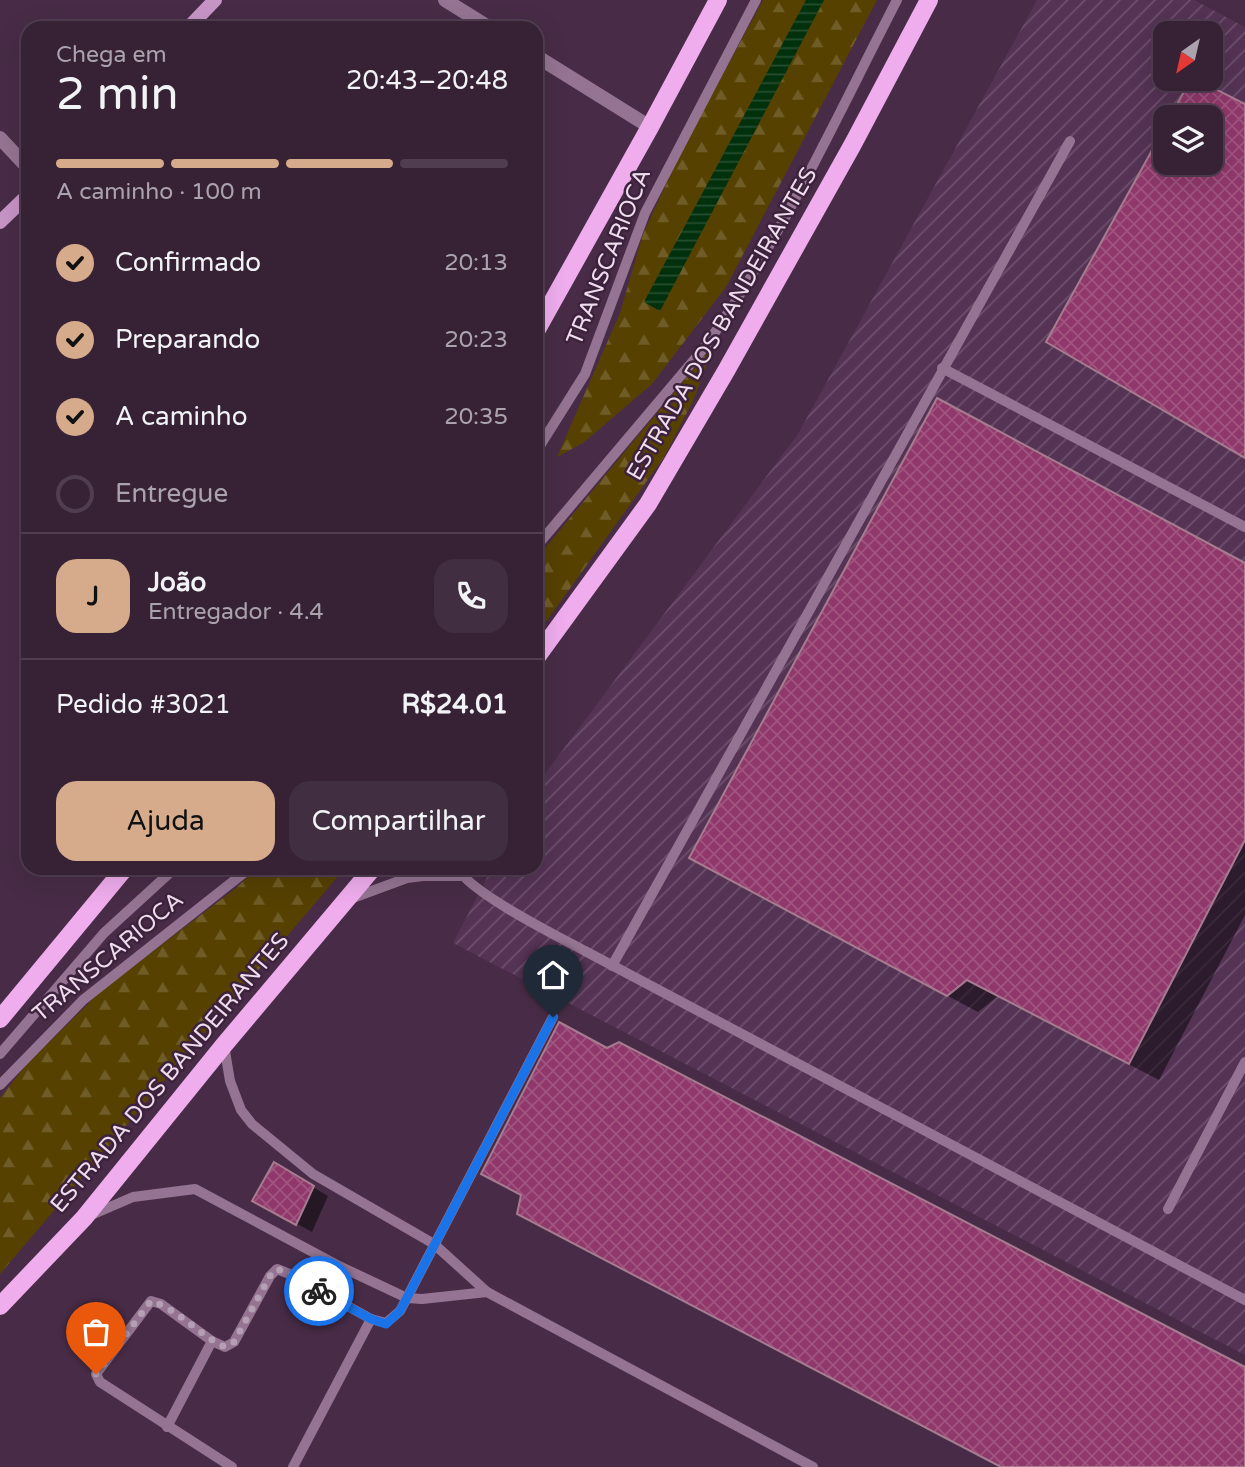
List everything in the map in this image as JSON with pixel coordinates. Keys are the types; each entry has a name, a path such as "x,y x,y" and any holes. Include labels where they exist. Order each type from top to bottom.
{"main road":[{"path":"543,318 718,0"},
{"name":"ESTRADA DOS BANDEIRANTES","path":"543,648 648,504 853,144 929,0"},
{"path":"0,1019 119,875"},
{"name":"ESTRADA DOS BANDEIRANTES","path":"0,1306 84,1218 224,1045 367,875"}],"street":[{"path":"195,21 215,0"},
{"path":"445,0 479,21"},
{"path":"543,60 650,127"},
{"path":"0,138 21,160"},
{"path":"0,222 21,202"}],"lane":[{"name":"TRANSCARIOCA","path":"543,441 584,374 645,213 756,0"},
{"path":"543,539 704,348 726,317 764,257 897,0"},
{"path":"612,966 1070,141"},
{"path":"942,368 1245,527"},
{"name":"TRANSCARIOCA","path":"0,1054 104,933 167,875"},
{"name":"TRANSCARIOCA","path":"0,1085 83,1000 241,875"},
{"path":"344,902 407,878 432,875"},
{"path":"462,875 483,893 612,966 1245,1300"},
{"path":"232,1467 100,1382 96,1374 151,1301 161,1304 212,1341 225,1347 234,1342 270,1276 277,1269 371,1319 386,1324 400,1311 553,1017"},
{"path":"224,1045 230,1081 241,1110 252,1125 313,1174 433,1244 487,1292 813,1467"},
{"path":"1168,1209 1245,1062"},
{"path":"84,1218 133,1197 194,1189 337,1265 407,1298 422,1299 487,1292"},
{"path":"293,1467 371,1319"},
{"path":"167,1427 212,1341"}],"shaded area":[{"path":"806,0 824,0 660,311 644,302"},
{"path":"1037,0 1194,0 1245,27 1245,1355 453,943 488,875 543,875 543,777 798,434"}],"green space":[{"path":"763,0 877,0 726,287 652,384 583,443 557,457 620,313 643,234 678,158"},
{"path":"714,344 693,401 664,457 543,626 543,551"},
{"path":"250,875 339,875 0,1274 0,1098 26,1065 101,991"}],"building":[{"path":"1184,91 1220,91 1245,104 1245,458 1046,342 1153,149 1153,175 1223,175 1223,105 1177,105"},
{"path":"937,398 1245,563 1245,840 1129,1064 967,980 947,996 689,858"},
{"path":"559,1022 607,1048 619,1042 1245,1367 1245,1467 1001,1467 517,1214 521,1195 481,1174"},
{"path":"274,1162 314,1186 296,1225 252,1201"}],"way so far":[{"path":"96,1374 151,1301 161,1304 212,1341 225,1347 234,1342 270,1276 277,1269 319,1291"}],"route":[{"path":"319,1291 371,1319 386,1324 400,1311 553,1017"}]}
